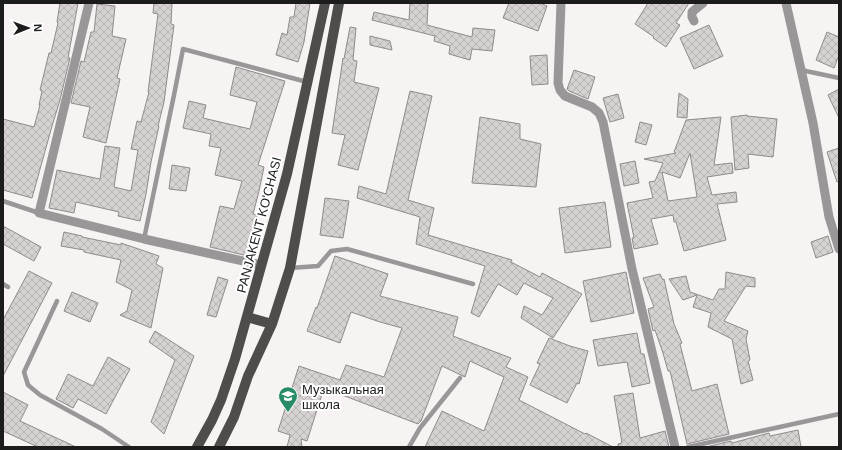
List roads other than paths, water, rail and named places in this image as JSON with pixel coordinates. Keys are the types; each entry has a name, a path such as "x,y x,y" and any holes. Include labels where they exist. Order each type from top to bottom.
{"main road":[{"name":"PANJAKENT KO'CHASI","path":"197,447 221,400 235,359 287,174 325,3"},
{"path":"219,447 234,417 248,376 272,324 290,268 339,3"},
{"path":"247,317 272,324"}],"street":[{"path":"89,3 39,213 144,239 261,265"},
{"path":"561,3 558,83 560,90 565,96 592,108 599,113 603,122 632,269 675,447"},
{"path":"694,21 692,12 703,3"},
{"path":"786,3 812,123 829,217 839,249"}],"lane":[{"path":"144,239 183,49 307,82"},
{"path":"801,70 839,78"},
{"path":"3,201 39,213"},
{"path":"290,268 318,266 331,251 347,249 472,284"},
{"path":"3,284 8,287"},
{"path":"57,301 24,372 28,385 40,395 102,428 129,447"},
{"path":"409,447 420,428 460,378"},
{"path":"688,447 839,414"}],"place":[{"name":"Музыкальная школа","path":"288,413"}]}
